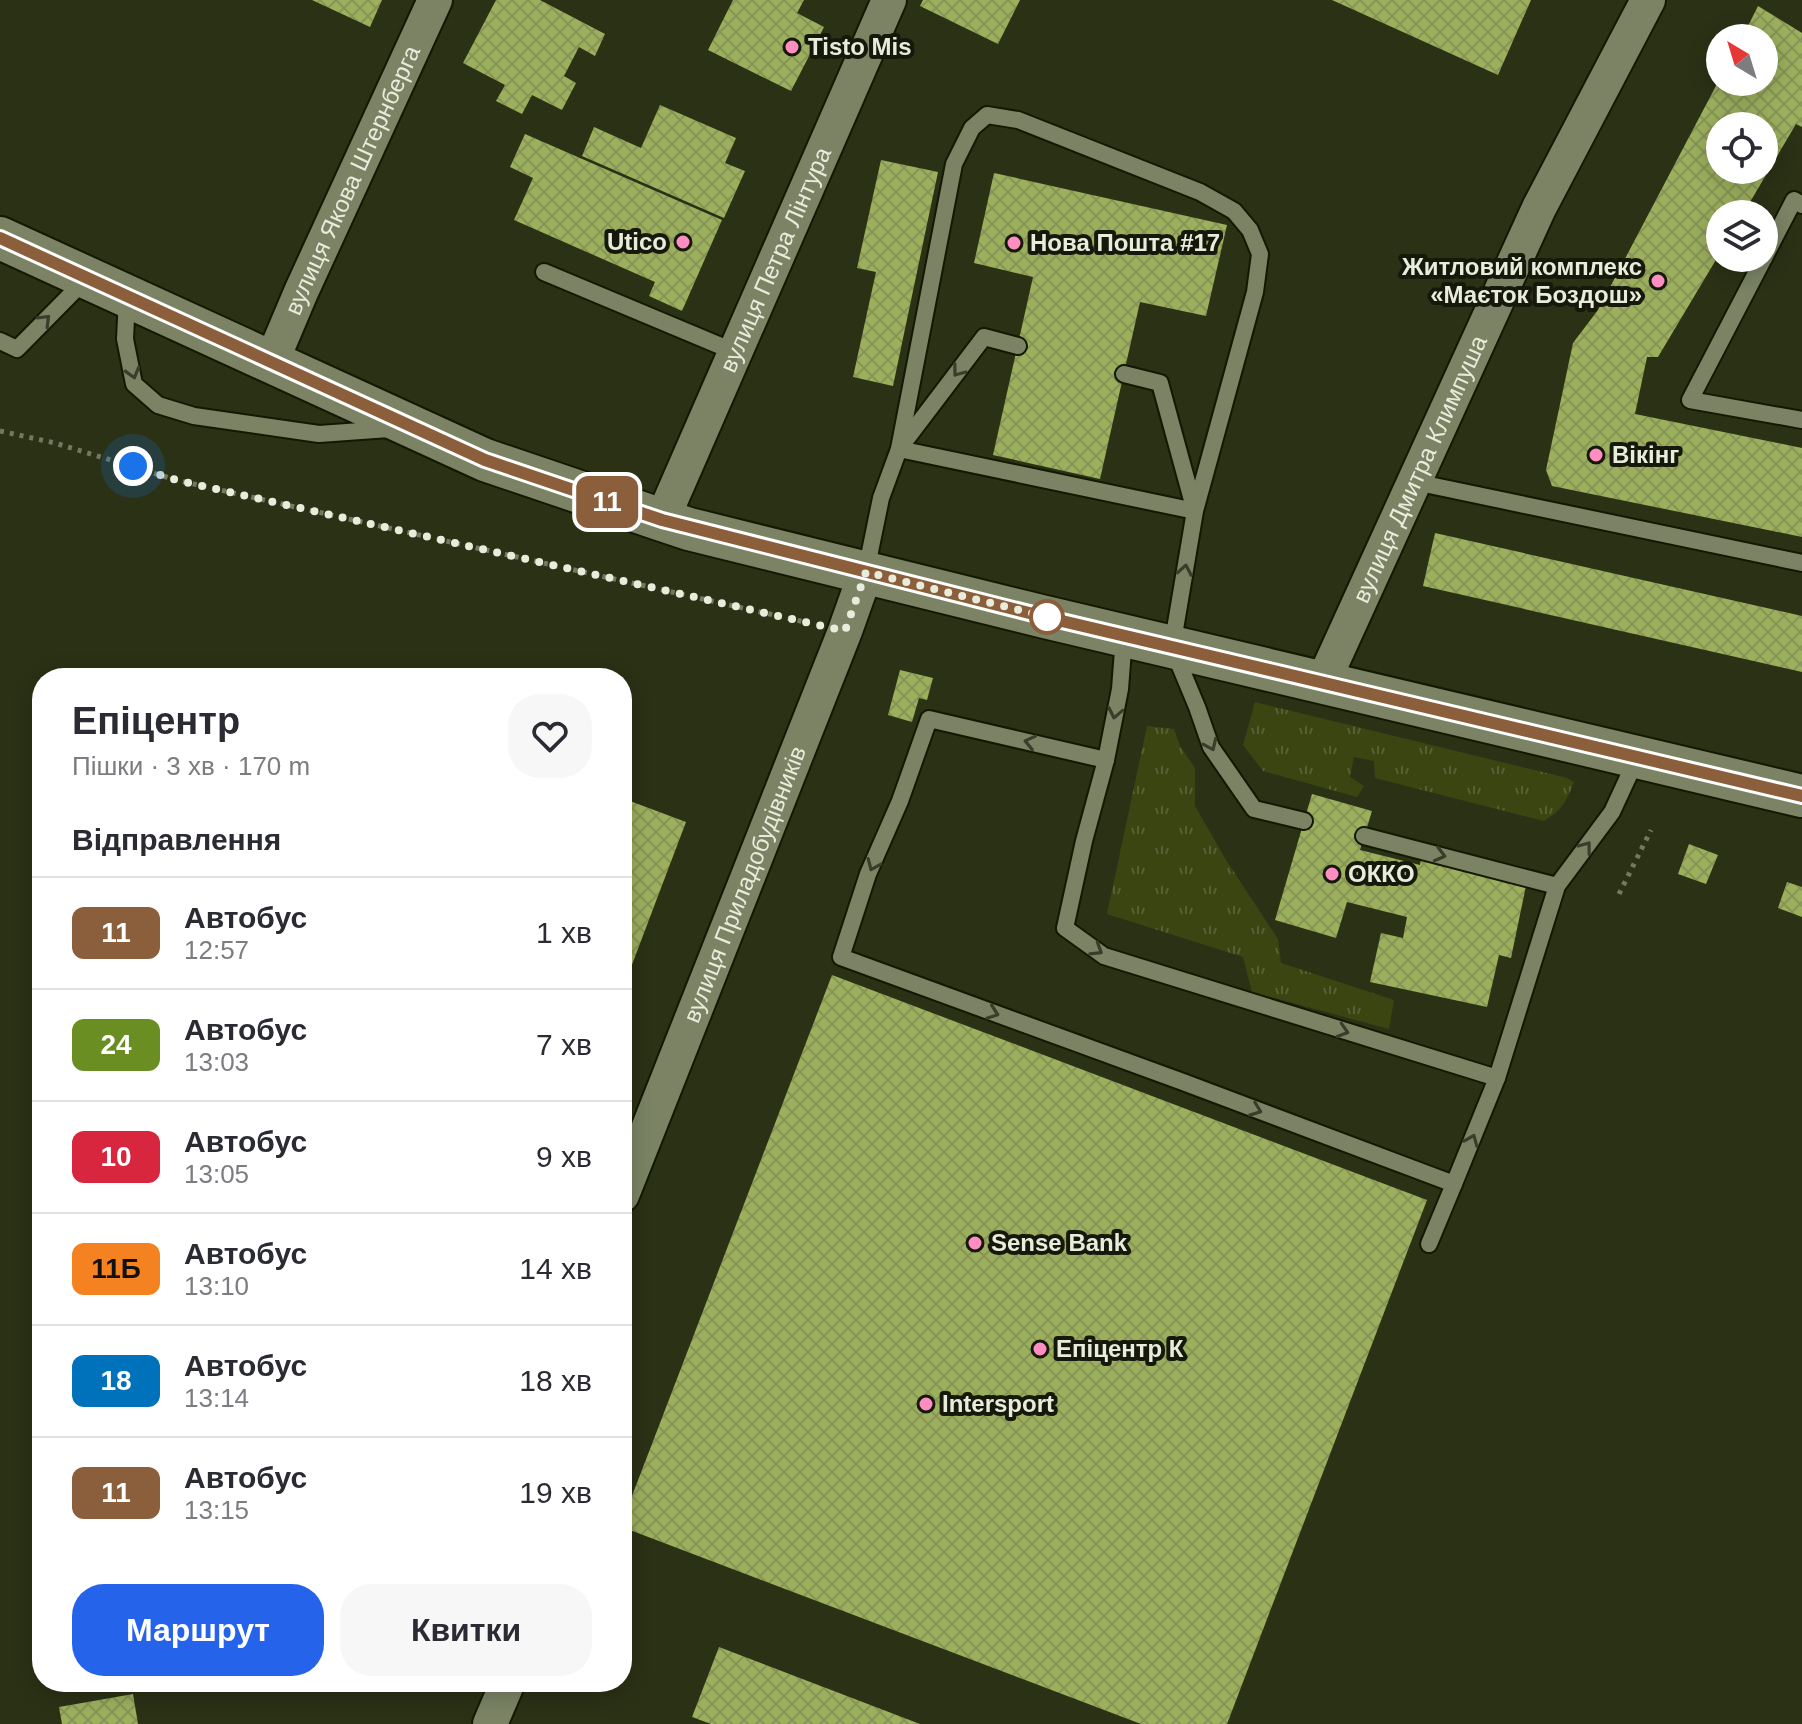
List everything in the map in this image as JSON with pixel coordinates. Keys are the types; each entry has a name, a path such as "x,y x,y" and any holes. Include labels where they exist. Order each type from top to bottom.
{"street":[{"name":"вулиця Якова Штернберга","path":"271,363 435,0"},
{"name":"вулиця Петра Лінтура","path":"662,520 889,0"},
{"name":"вулиця Дмитра Климпуша","path":"1323,682 1539,208 1648,0"},
{"path":"0,238 485,460 662,520 1172,647 1802,796"},
{"name":"вулиця Приладобудівників","path":"632,1170 866,572"},
{"path":"490,1724 504,1692"}],"lane":[{"path":"866,572 881,498 899,449 954,164 972,128 987,115 1018,120 1200,192 1234,211 1250,230 1260,254 1255,292 1195,511 1172,647 1211,747 1254,809 1304,821"},
{"path":"1778,231 1794,200 1802,205"},
{"path":"544,272 735,352"},
{"path":"1757,272 1690,400 1802,420"},
{"path":"0,341 17,349 87,278"},
{"path":"127,296 125,339 134,384 158,405 194,416 319,434 412,427"},
{"path":"899,449 984,337 1018,346"},
{"path":"1124,374 1160,383 1195,511"},
{"path":"899,449 1195,511"},
{"path":"1415,482 1802,563"},
{"path":"1124,635 1120,689 1106,760 1065,928 1104,956 1497,1078"},
{"path":"1106,760 929,719 900,801 868,874 841,957 1454,1184"},
{"path":"1429,1244 1497,1078 1557,886 1612,812 1638,757"},
{"path":"1364,836 1557,886"}],"path":[{"path":"0,431 55,443 176,480 845,631"},
{"path":"1619,894 1651,830"}],"green space":[{"path":"1255,702 1574,782 1563,804 1544,821 1375,778 1374,761 1354,757 1350,777 1364,786 1357,797 1263,771 1243,745"},
{"path":"1147,726 1174,729 1180,746 1195,768 1195,806 1278,939 1281,963 1394,1000 1389,1029 1252,992 1243,957 1107,914"}],"building":[{"path":"312,0 382,0 370,27"},
{"path":"496,0 540,0 605,34 595,56 579,47 564,76 576,83 562,110 532,95 522,114 496,101 505,85 463,63"},
{"path":"733,0 804,0 797,13 824,27 791,91 708,50"},
{"path":"923,0 1020,0 998,44 920,6"},
{"path":"1332,0 1531,0 1498,75"},
{"name":"Житловий комплекс «Маєток Боздош»","path":"1758,6 1802,33 1802,127 1796,124 1778,155 1778,112 1706,112 1706,184 1761,184 1751,200 1706,200 1706,272 1709,272 1658,357 1647,357 1635,414 1802,448 1802,537 1552,486 1546,470 1573,343 1598,310 1711,96 1778,96 1778,24 1749,24"},
{"path":"660,105 736,138 725,163 745,171 724,218 582,156 594,127 641,148"},
{"path":"525,134 722,220 682,311 649,296 655,282 514,220 533,178 510,167"},
{"path":"881,160 938,172 893,386 853,377 876,272 857,268"},
{"path":"994,173 1227,225 1206,316 1140,302 1100,479 993,455 1033,277 974,263"},
{"path":"1435,533 1802,616 1802,672 1423,586"},
{"path":"900,670 933,678 927,700 919,698 912,722 888,715"},
{"path":"1312,794 1372,811 1360,850 1420,865 1421,859 1527,881 1511,958 1499,955 1487,1007 1370,982 1381,933 1403,938 1407,917 1347,902 1336,938 1275,920"},
{"path":"632,802 686,822 632,965"},
{"path":"1689,844 1718,855 1706,884 1678,874"},
{"path":"1787,882 1802,887 1802,917 1778,908"},
{"path":"832,975 1427,1200 1227,1724 1141,1724 632,1531 632,1496"},
{"path":"719,1647 920,1724 711,1724 692,1717"},
{"path":"133,1694 138,1724 62,1724 59,1707"}],"bus line":[{"name":"11","path":"0,238 485,460 689,529 1045,617 1802,796"}],"place":[{"name":"Tisto Mis","path":"792,47"},
{"name":"Utico","path":"683,242"},
{"name":"Нова Пошта #17","path":"1014,243"},
{"name":"Житловий комплекс «Маєток Боздош»","path":"1658,281"},
{"name":"Вікінг","path":"1596,455"},
{"name":"ОККО","path":"1332,874"},
{"name":"Sense Bank","path":"975,1243"},
{"name":"Епіцентр К","path":"1040,1349"},
{"name":"Intersport","path":"926,1404"}],"route":[{"path":"133,466 176,480 845,631 866,572 1047,617"}]}
